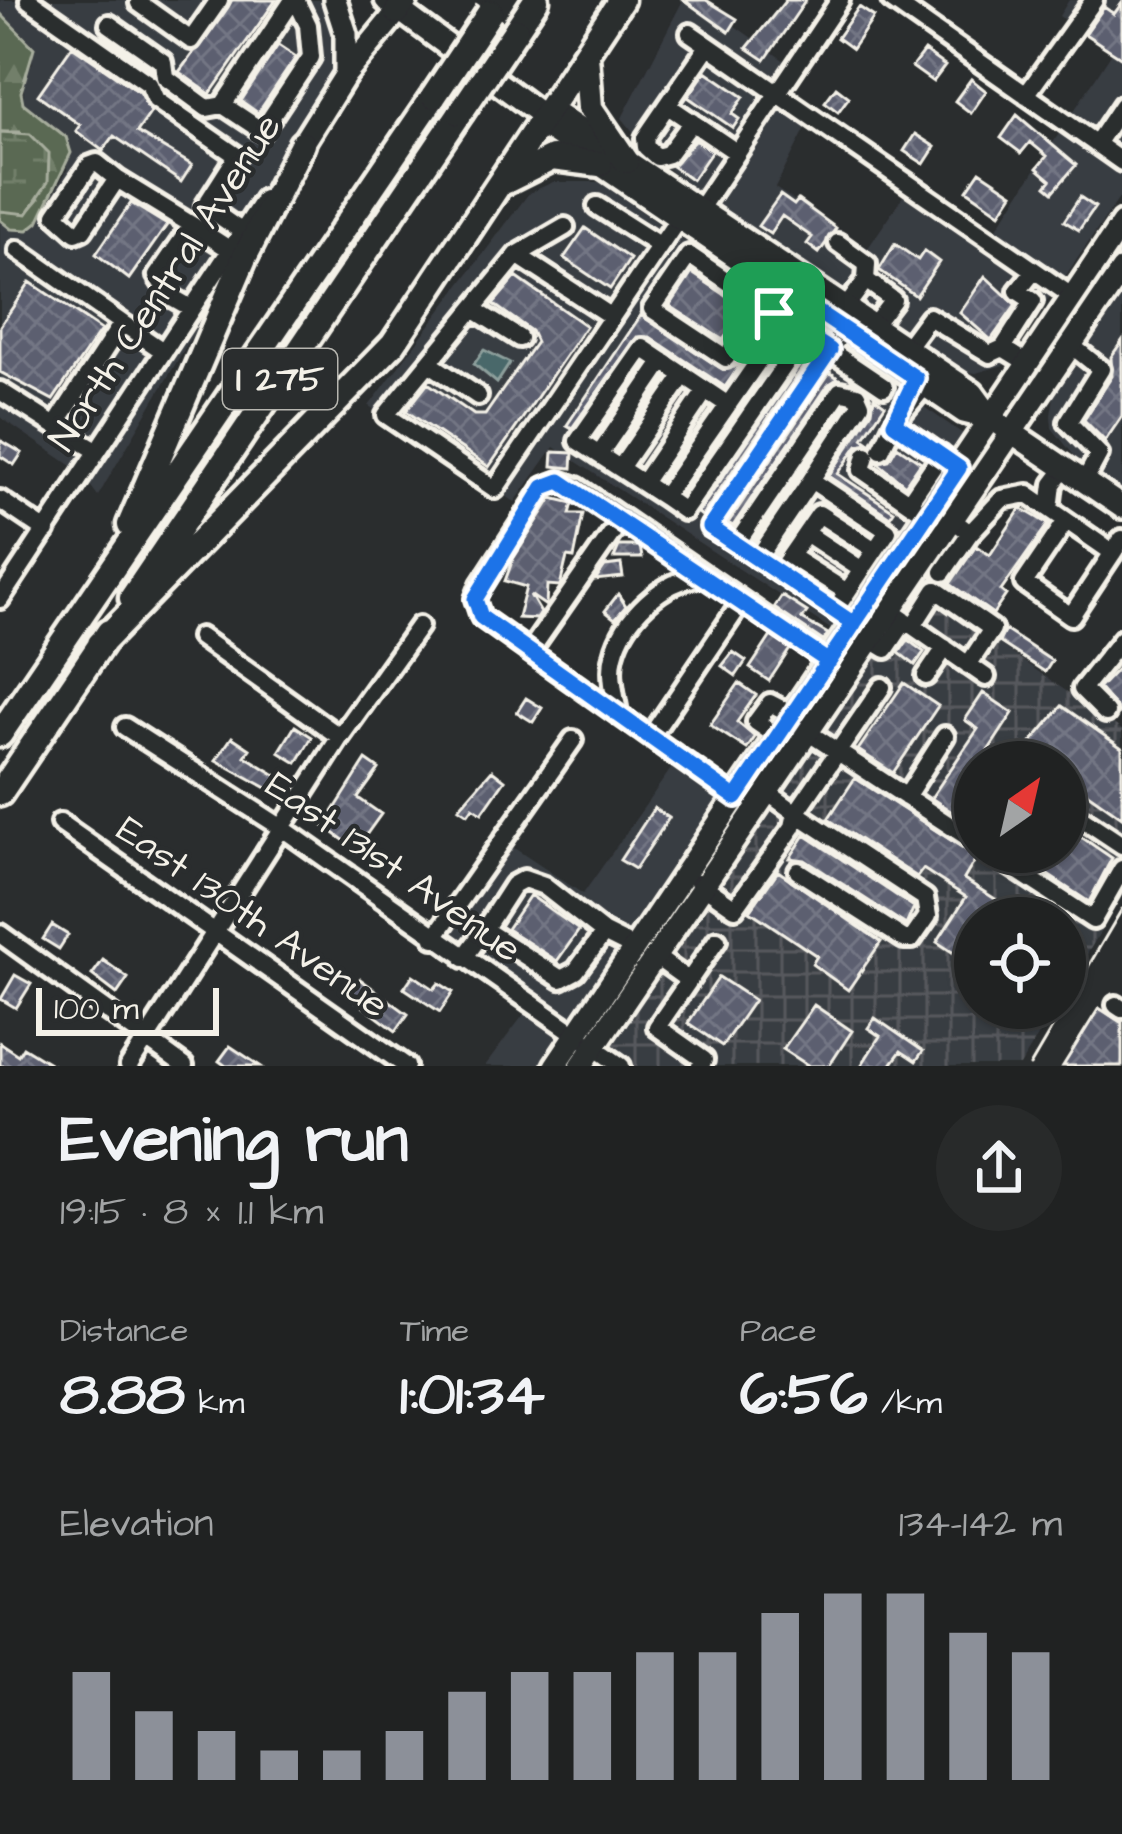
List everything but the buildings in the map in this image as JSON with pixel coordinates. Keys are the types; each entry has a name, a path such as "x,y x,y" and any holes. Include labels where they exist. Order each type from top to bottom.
{"highway":[{"name":"I 275","path":"0,793 536,0"},
{"path":"100,644 376,364 621,0"},
{"name":"I 275","path":"0,734 495,6"},
{"path":"499,186 552,158 613,163 590,108 586,53"},
{"path":"110,571 244,258 302,144"}],"main road":[{"path":"335,0 346,34 346,74"},
{"path":"364,0 396,4 543,116 558,115 613,163 845,318 921,381 967,413 992,419"},
{"name":"North Central Avenue","path":"302,144 396,4"},
{"path":"689,214 703,234 776,284 845,318 874,326 973,393 992,419 1122,507"},
{"path":"696,881 736,798 792,726 918,508 950,461 992,419 1122,224"},
{"path":"850,622 903,619 935,574 1012,433 1122,270"},
{"path":"792,726 829,700 850,622"},
{"path":"555,1066 584,1049 696,881 767,793 790,759 792,726"}],"street":[{"path":"29,0 149,84 156,100 237,156 205,206 241,231"},
{"path":"139,3 191,40 219,0"},
{"path":"183,34 163,62 165,77 207,108 223,104 294,0 308,25 311,57 262,131 223,104"},
{"path":"565,227 547,233 518,255 386,415 495,489 660,247 736,152 840,0"},
{"path":"891,0 1122,162"},
{"path":"1026,95 1094,0"},
{"path":"109,24 163,62"},
{"path":"691,33 1073,297"},
{"path":"692,122 668,154 657,157 646,147 645,138 708,46"},
{"path":"1096,144 1122,105"},
{"path":"668,106 736,152"},
{"name":"North Central Avenue","path":"0,599 302,144"},
{"path":"118,179 229,249"},
{"path":"597,206 660,247"},
{"path":"190,308 170,296 157,276 192,225"},
{"path":"703,234 652,309 726,358 776,284"},
{"path":"710,527 830,350 866,280 867,264 838,243"},
{"path":"18,250 163,351"},
{"path":"518,255 611,317"},
{"path":"689,255 884,387"},
{"path":"906,348 929,317 990,354 1003,348 1033,302 1018,292 1034,271"},
{"path":"866,280 893,300 874,326"},
{"path":"473,309 519,338"},
{"path":"1028,309 1054,326"},
{"path":"664,497 786,321"},
{"path":"55,425 122,323"},
{"path":"684,511 806,334"},
{"path":"1071,345 1101,369 1068,422 1099,454 1084,482"},
{"path":"728,405 643,348 578,441 850,622"},
{"path":"1003,348 1029,364"},
{"path":"429,362 478,396"},
{"path":"599,455 663,362"},
{"path":"620,468 684,375"},
{"path":"918,508 862,470 898,416 901,400 921,381"},
{"path":"643,483 706,390"},
{"path":"0,391 98,451"},
{"path":"737,543 841,392 857,395 861,404 758,558"},
{"path":"898,416 950,461"},
{"path":"1050,509 1053,484 1065,468"},
{"path":"811,480 888,531 848,592 850,622"},
{"path":"736,798 555,672 532,648 481,617 475,599 544,487 560,481 829,662"},
{"path":"956,534 1002,500 1028,494 1066,521 1118,546 1071,616 1024,583 1066,521"},
{"path":"0,500 46,531"},
{"path":"779,572 819,514 875,550"},
{"path":"532,648 621,520"},
{"path":"806,533 862,570"},
{"path":"790,556 848,592"},
{"path":"968,665 992,629 935,574 903,619 968,665 986,677"},
{"path":"618,713 614,655 631,621 668,584 701,577"},
{"path":"651,736 740,602"},
{"path":"129,1066 340,736 419,626"},
{"path":"200,637 340,736"},
{"path":"1106,713 1082,689 1122,639"},
{"path":"926,676 945,648"},
{"path":"696,881 735,908 793,827 796,812 881,687"},
{"path":"829,700 858,720"},
{"path":"792,726 954,828"},
{"name":"East 131st Avenue","path":"125,727 282,828 584,1049 622,1066"},
{"path":"906,797 945,736"},
{"path":"434,938 573,740"},
{"path":"790,759 818,779"},
{"path":"767,793 925,898 928,916 912,939 904,939 798,871"},
{"path":"1086,820 1122,845"},
{"name":"East 130th Avenue","path":"60,823 406,1066"},
{"path":"1025,873 1093,920 1122,869"},
{"path":"464,958 513,885 524,879 544,886 604,933 688,980"},
{"path":"480,936 503,939 561,979 576,971 604,933"},
{"path":"0,934 184,1066"},
{"path":"700,1066 704,1060 657,1027 717,940"}],"shaded area":[{"path":"0,0 320,0 338,25 339,72 78,470 0,417 0,221 11,229 38,222 67,170 66,137 23,103 25,74 33,62 0,13"},
{"path":"683,0 698,0 789,64 774,86 690,24 682,35 766,97 701,194 656,160 622,118"},
{"path":"1069,0 1122,0 1122,154 1070,117 1112,52 1059,16"},
{"path":"776,105 807,126 775,188 868,248 903,196 1053,292 1004,365 976,373 952,370 712,201"},
{"path":"1062,129 1122,171 1122,194 1062,281 993,234"},
{"path":"553,182 599,182 963,434 832,630 554,447 515,502 369,406 529,193"},
{"path":"237,248 236,261 98,496 86,480"},
{"path":"1122,286 1122,489 1076,458 1052,428 1051,415 1055,390"},
{"path":"917,587 1122,730 1122,896 1086,956 1086,897 954,897 954,1029 1042,1029 1020,1066 595,1066"},
{"path":"675,763 721,796 570,1023 444,936 508,844 583,894"},
{"path":"527,1010 562,1034 541,1066 485,1066"}],"green space":[{"path":"0,13 34,48 21,92 23,103 66,137 71,153 38,222 28,230 11,229 0,220 0,211 27,213 39,199 20,132 0,132"},
{"path":"0,132 30,134 49,153 48,182 27,214 0,211"}],"water":[{"path":"484,350 510,363 497,383 474,364"}],"railway":[{"path":"1086,970 1122,909"},
{"path":"1030,1066 1052,1029"}],"route":[{"path":"774,313 762,304 776,284 916,378 901,400 903,410 894,423 959,468 854,624 793,715 736,798 555,672 532,648 481,617 475,599 544,487 560,481 577,487 701,577 829,662 854,624 710,527 830,350 774,313"}]}
